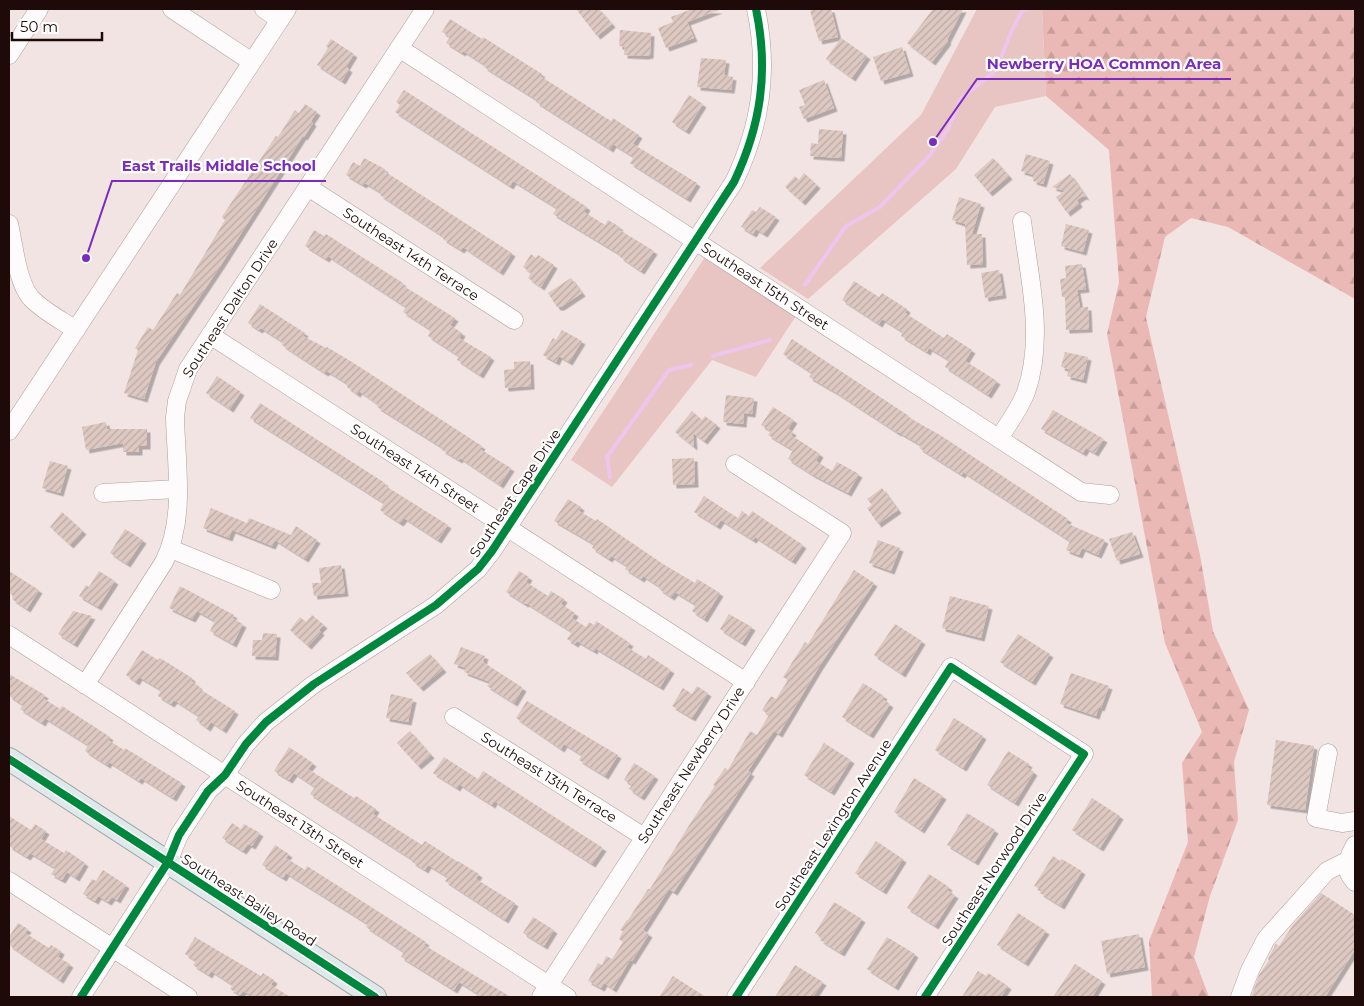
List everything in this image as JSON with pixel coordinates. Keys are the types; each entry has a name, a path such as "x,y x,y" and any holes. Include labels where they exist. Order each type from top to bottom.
{"main road":[{"name":"Southeast Bailey Road","path":"9,759 375,997"}],"street":[{"path":"9,55 39,9"},
{"path":"172,9 252,62"},
{"path":"9,431 284,14 264,9"},
{"name":"Southeast Dalton Drive","path":"86,685 171,550 177,519 175,417 177,401 188,369 425,9"},
{"name":"Southeast Cape Drive","path":"81,997 168,862 190,842 218,797 225,775 246,744 266,722 314,684 436,605 478,569 508,528 734,182 753,136 762,78 762,52 756,9"},
{"name":"Southeast 15th Street","path":"399,48 1081,492 1110,495"},
{"name":"Southeast 14th Terrace","path":"308,187 514,320"},
{"path":"999,438 1026,392 1033,361 1035,321 1022,221"},
{"path":"9,224 21,277 26,290 38,304 76,330"},
{"name":"Southeast 14th Street","path":"210,335 746,682"},
{"name":"Southeast Newberry Drive","path":"545,991 842,533 735,464"},
{"path":"103,493 177,489"},
{"path":"171,550 271,590"},
{"name":"Southeast 13th Street","path":"9,635 225,775 545,991 567,997"},
{"name":"Southeast Lexington Avenue","path":"736,997 951,666 1084,754"},
{"name":"Southeast 13th Terrace","path":"454,716 644,837"},
{"path":"1328,753 1316,818 1342,823 1355,821"},
{"name":"Southeast Norwood Drive","path":"925,997 1084,754"},
{"path":"1355,845 1347,861 1347,873 1355,882"},
{"path":"1240,997 1250,970 1266,939 1327,871 1347,861"},
{"path":"9,881 188,997"}],"green space":[{"path":"1042,9 1355,9 1355,299 1228,227 1191,218 1165,237 1146,317 1200,555 1213,631 1249,710 1234,762 1238,820 1210,896 1194,957 1209,997 1152,997 1149,941 1188,842 1182,763 1202,732 1165,643 1107,334 1119,282 1109,150 1046,96"}],"shaded area":[{"path":"977,9 1042,9 1046,96 995,107 956,169 808,299 760,268 921,115"},
{"path":"705,257 796,316 756,377 712,360 612,487 571,460"}],"building":[{"path":"576,9 599,9 612,24 597,36"},
{"path":"692,9 719,10 687,22 694,38 666,48 658,28 673,22 671,17"},
{"path":"831,9 838,37 819,41 810,11"},
{"path":"933,9 963,9 948,41 932,62 907,43"},
{"path":"450,19 542,74 540,76 611,121 613,118 639,135 633,144 697,183 687,199 630,163 634,157 613,144 610,149 536,102 537,100 484,67 485,65 446,43 450,37 442,32"},
{"path":"620,30 651,33 650,55 624,55 625,47 619,46"},
{"path":"841,38 867,56 852,78 826,59"},
{"path":"331,39 354,54 346,67 349,69 342,81 317,65 328,48 326,46"},
{"path":"902,47 910,73 881,81 873,57"},
{"path":"701,58 726,60 724,75 733,77 731,90 697,87"},
{"path":"824,80 834,108 804,119 799,107 805,105 799,90"},
{"path":"404,90 587,207 584,212 605,225 608,220 620,227 618,229 654,251 641,271 620,257 621,255 553,214 557,208 513,181 510,186 395,112 400,105 396,102"},
{"path":"689,95 703,104 686,131 672,122"},
{"path":"305,104 317,112 311,121 313,123 156,362 144,399 124,393 138,350 135,348 148,327 153,330 177,293 180,295 225,220 222,217 235,197 295,110 299,113"},
{"path":"819,129 843,131 841,158 810,156 811,143 818,144"},
{"path":"1026,154 1050,161 1043,184 1033,181 1034,175 1021,171"},
{"path":"364,158 385,169 384,171 512,253 500,272 463,247 461,250 443,239 444,237 380,195 382,193 346,175 353,162 360,166"},
{"path":"993,158 1009,176 989,193 974,175"},
{"path":"804,173 817,185 802,202 785,187 795,176 799,180"},
{"path":"1070,174 1086,197 1083,196 1077,200 1079,204 1067,213 1056,197 1065,191 1052,187"},
{"path":"959,197 981,204 972,234 982,234 983,264 967,265 965,224 952,220"},
{"path":"760,207 776,217 764,234 756,229 753,234 741,227 752,210 756,212"},
{"path":"1066,224 1089,230 1083,252 1061,246"},
{"path":"314,230 324,236 326,234 455,318 450,325 462,333 459,338 491,357 480,375 457,360 459,356 428,336 431,330 403,312 406,307 328,256 326,259 305,246"},
{"path":"531,254 536,258 538,255 554,265 541,287 528,278 531,273 523,267"},
{"path":"1082,264 1086,289 1077,290 1080,307 1088,307 1089,329 1066,330 1065,297 1062,297 1060,279 1066,278 1065,266"},
{"path":"999,270 1003,295 985,298 981,273"},
{"path":"571,278 582,293 561,307 557,307 548,293"},
{"path":"854,281 879,297 882,293 907,309 905,313 944,338 947,334 972,350 965,361 997,381 988,395 945,367 949,360 929,348 927,352 901,336 903,332 882,319 879,324 842,300"},
{"path":"260,304 305,333 303,336 327,347 352,362 482,446 480,449 511,468 500,485 460,458 459,460 442,450 443,448 377,407 379,405 359,391 357,394 347,387 348,384 327,371 325,373 294,353 282,345 283,342 261,328 259,330 248,323"},
{"path":"562,330 582,341 569,362 559,356 556,362 543,355 553,338 556,340"},
{"path":"792,339 908,417 940,435 1068,519 1066,523 1105,540 1098,555 1082,548 1079,555 1066,550 1070,541 963,472 962,475 919,448 921,445 898,433 809,377 812,373 783,354"},
{"path":"1065,352 1088,357 1083,380 1067,376 1069,369 1061,367"},
{"path":"530,361 531,386 505,388 504,370 514,369 514,362"},
{"path":"217,376 241,392 230,409 206,393"},
{"path":"726,395 754,398 752,414 744,413 743,424 723,422"},
{"path":"260,403 448,525 438,540 404,518 400,523 380,510 384,503 250,418"},
{"path":"773,407 794,420 788,429 793,432 791,435 820,454 816,461 832,471 837,462 859,474 848,493 813,475 788,459 793,450 768,435 771,431 761,425"},
{"path":"1053,410 1104,439 1095,453 1086,448 1083,453 1041,429"},
{"path":"692,411 702,420 705,416 717,425 704,441 693,433 694,447 675,432"},
{"path":"106,422 107,429 147,429 147,446 139,446 139,452 123,452 123,443 86,450 82,427"},
{"path":"694,458 695,484 673,485 672,459"},
{"path":"50,461 68,466 60,493 42,488"},
{"path":"882,488 898,510 878,524 867,508 872,505 867,499"},
{"path":"704,496 738,518 742,511 749,516 752,511 803,545 792,561 755,537 753,540 721,520 717,526 694,512"},
{"path":"568,499 581,507 579,511 596,521 597,519 663,564 695,583 697,579 720,593 704,619 692,611 696,605 675,592 671,597 643,576 641,579 625,569 627,566 611,556 609,559 592,548 594,544 554,521"},
{"path":"211,508 247,523 249,518 291,535 296,526 317,540 305,559 275,540 272,546 232,530 229,538 203,528"},
{"path":"62,512 83,531 70,545 50,527"},
{"path":"125,529 143,540 127,564 110,553"},
{"path":"1132,532 1140,554 1117,561 1109,539"},
{"path":"878,540 900,548 891,571 869,563"},
{"path":"341,565 345,593 314,596 312,583 321,583 319,568"},
{"path":"854,570 874,583 819,667 779,734 774,731 748,771 751,773 674,892 669,889 643,930 649,934 632,961 630,960 613,989 604,983 601,988 588,981 598,963 602,965 606,956 612,959 623,942 619,939 623,931 620,930 648,889 650,889 715,786 713,785 725,768 728,770 750,731 757,735 769,715 762,710 771,696 776,699 788,680 783,677 805,642 808,644"},
{"path":"9,571 39,590 27,609 12,599 14,596 9,593"},
{"path":"99,571 115,581 98,607 79,596 86,585 89,587"},
{"path":"519,571 529,577 526,582 548,596 551,591 564,599 561,604 575,613 572,618 586,627 589,622 594,625 596,621 630,643 627,647 646,659 648,655 671,670 660,687 595,648 594,651 577,641 575,644 567,639 572,632 506,592"},
{"path":"180,586 234,615 232,618 243,624 233,644 210,631 215,621 197,611 192,619 169,608"},
{"path":"950,596 989,606 981,638 942,628"},
{"path":"73,611 92,616 74,644 58,634"},
{"path":"729,614 752,627 742,643 720,629"},
{"path":"312,615 324,625 319,630 321,632 308,646 290,630 300,617 306,622"},
{"path":"895,624 922,641 902,674 874,655"},
{"path":"263,633 277,634 275,657 252,656 253,640 262,640"},
{"path":"1018,634 1050,654 1032,682 1000,662"},
{"path":"461,647 485,656 483,662 523,688 514,703 487,686 490,682 464,672 466,668 454,664"},
{"path":"142,650 158,660 160,658 192,678 191,681 199,686 198,688 235,711 223,730 211,722 207,728 196,720 199,716 174,700 171,704 158,696 161,690 139,677 136,682 126,675"},
{"path":"430,654 443,669 420,688 406,673"},
{"path":"1071,673 1109,686 1096,716 1060,704"},
{"path":"9,674 45,695 43,698 60,709 62,706 110,737 108,740 124,750 125,748 182,783 173,798 141,778 139,781 109,762 107,765 85,751 88,745 45,718 42,723 20,709 23,705 9,696"},
{"path":"863,683 884,696 882,699 890,704 870,735 842,717"},
{"path":"697,686 708,693 692,718 672,706 683,688 692,694"},
{"path":"391,694 413,699 408,722 386,718"},
{"path":"527,701 618,755 605,776 579,760 582,755 564,744 561,749 516,718"},
{"path":"954,718 983,736 963,768 935,750"},
{"path":"410,731 431,755 418,766 397,743"},
{"path":"1276,740 1314,746 1305,810 1267,805"},
{"path":"824,743 851,760 831,792 804,775"},
{"path":"289,747 313,763 308,769 354,798 356,796 376,809 373,814 422,845 425,841 479,874 476,879 515,903 505,920 445,881 448,877 428,865 425,870 412,862 413,860 310,794 315,787 294,773 289,780 274,771"},
{"path":"1008,751 1029,764 1027,767 1034,772 1015,803 987,785"},
{"path":"444,757 478,779 483,771 603,848 592,864 494,801 492,805 459,784 457,788 433,773"},
{"path":"634,763 655,776 641,797 629,789 632,785 624,780"},
{"path":"914,778 943,796 921,830 894,812"},
{"path":"1092,798 1120,816 1100,848 1072,830"},
{"path":"967,813 995,830 975,862 947,845"},
{"path":"9,816 31,830 35,824 46,831 41,839 64,853 66,850 85,863 76,878 67,872 62,880 51,874 55,868 30,853 27,857 9,846"},
{"path":"232,823 241,829 244,824 260,833 252,846 248,844 243,851 222,838"},
{"path":"876,841 903,859 883,891 855,873"},
{"path":"275,845 289,854 286,858 305,870 307,866 426,942 424,945 511,997 475,997 478,994 459,982 454,990 401,957 404,952 366,927 368,924 286,873 283,878 262,865"},
{"path":"1053,856 1082,871 1061,906 1040,893 1042,890 1034,886"},
{"path":"103,870 126,885 117,900 112,897 108,902 98,896 95,901 83,894 92,879 96,881"},
{"path":"929,874 949,887 947,890 955,895 935,926 907,908"},
{"path":"1321,893 1355,915 1355,950 1325,997 1251,997 1259,975 1269,960 1275,945 1279,946 1293,925"},
{"path":"834,902 862,919 841,953 820,940 822,938 815,933"},
{"path":"1018,913 1046,931 1025,963 997,945"},
{"path":"533,917 554,930 544,946 523,933"},
{"path":"18,923 28,929 25,933 49,948 51,945 61,951 58,957 70,964 60,980 9,945 9,937"},
{"path":"1139,934 1145,967 1107,974 1101,941"},
{"path":"195,937 261,976 263,973 274,980 271,985 290,997 254,997 243,991 240,995 230,989 233,985 211,971 209,975 193,965 196,961 185,954"},
{"path":"887,937 915,954 895,987 867,969"},
{"path":"1075,964 1102,981 1092,997 1053,997"},
{"path":"795,965 823,982 813,997 775,997"},
{"path":"978,971 986,976 988,973 1008,986 1001,997 962,997"},
{"path":"673,976 706,997 659,997"}],"waterway":[{"path":"805,285 846,226 880,207 930,155 948,129 960,100 996,70 1022,11 1029,9"},
{"path":"713,356 770,340"},
{"path":"610,477 607,457 669,370 691,365"}],"cycle path":[{"path":"81,997 168,862 179,835 208,791 225,775 246,744 266,722 314,684 436,605 478,569 492,551 734,182 751,140 760,97 762,54 756,9"},
{"path":"736,997 951,667 1084,754 925,997"},
{"path":"9,759 375,997"}],"place":[{"name":"Newberry HOA Common Area","path":"933,142"},
{"name":"East Trails Middle School","path":"86,258"}]}
